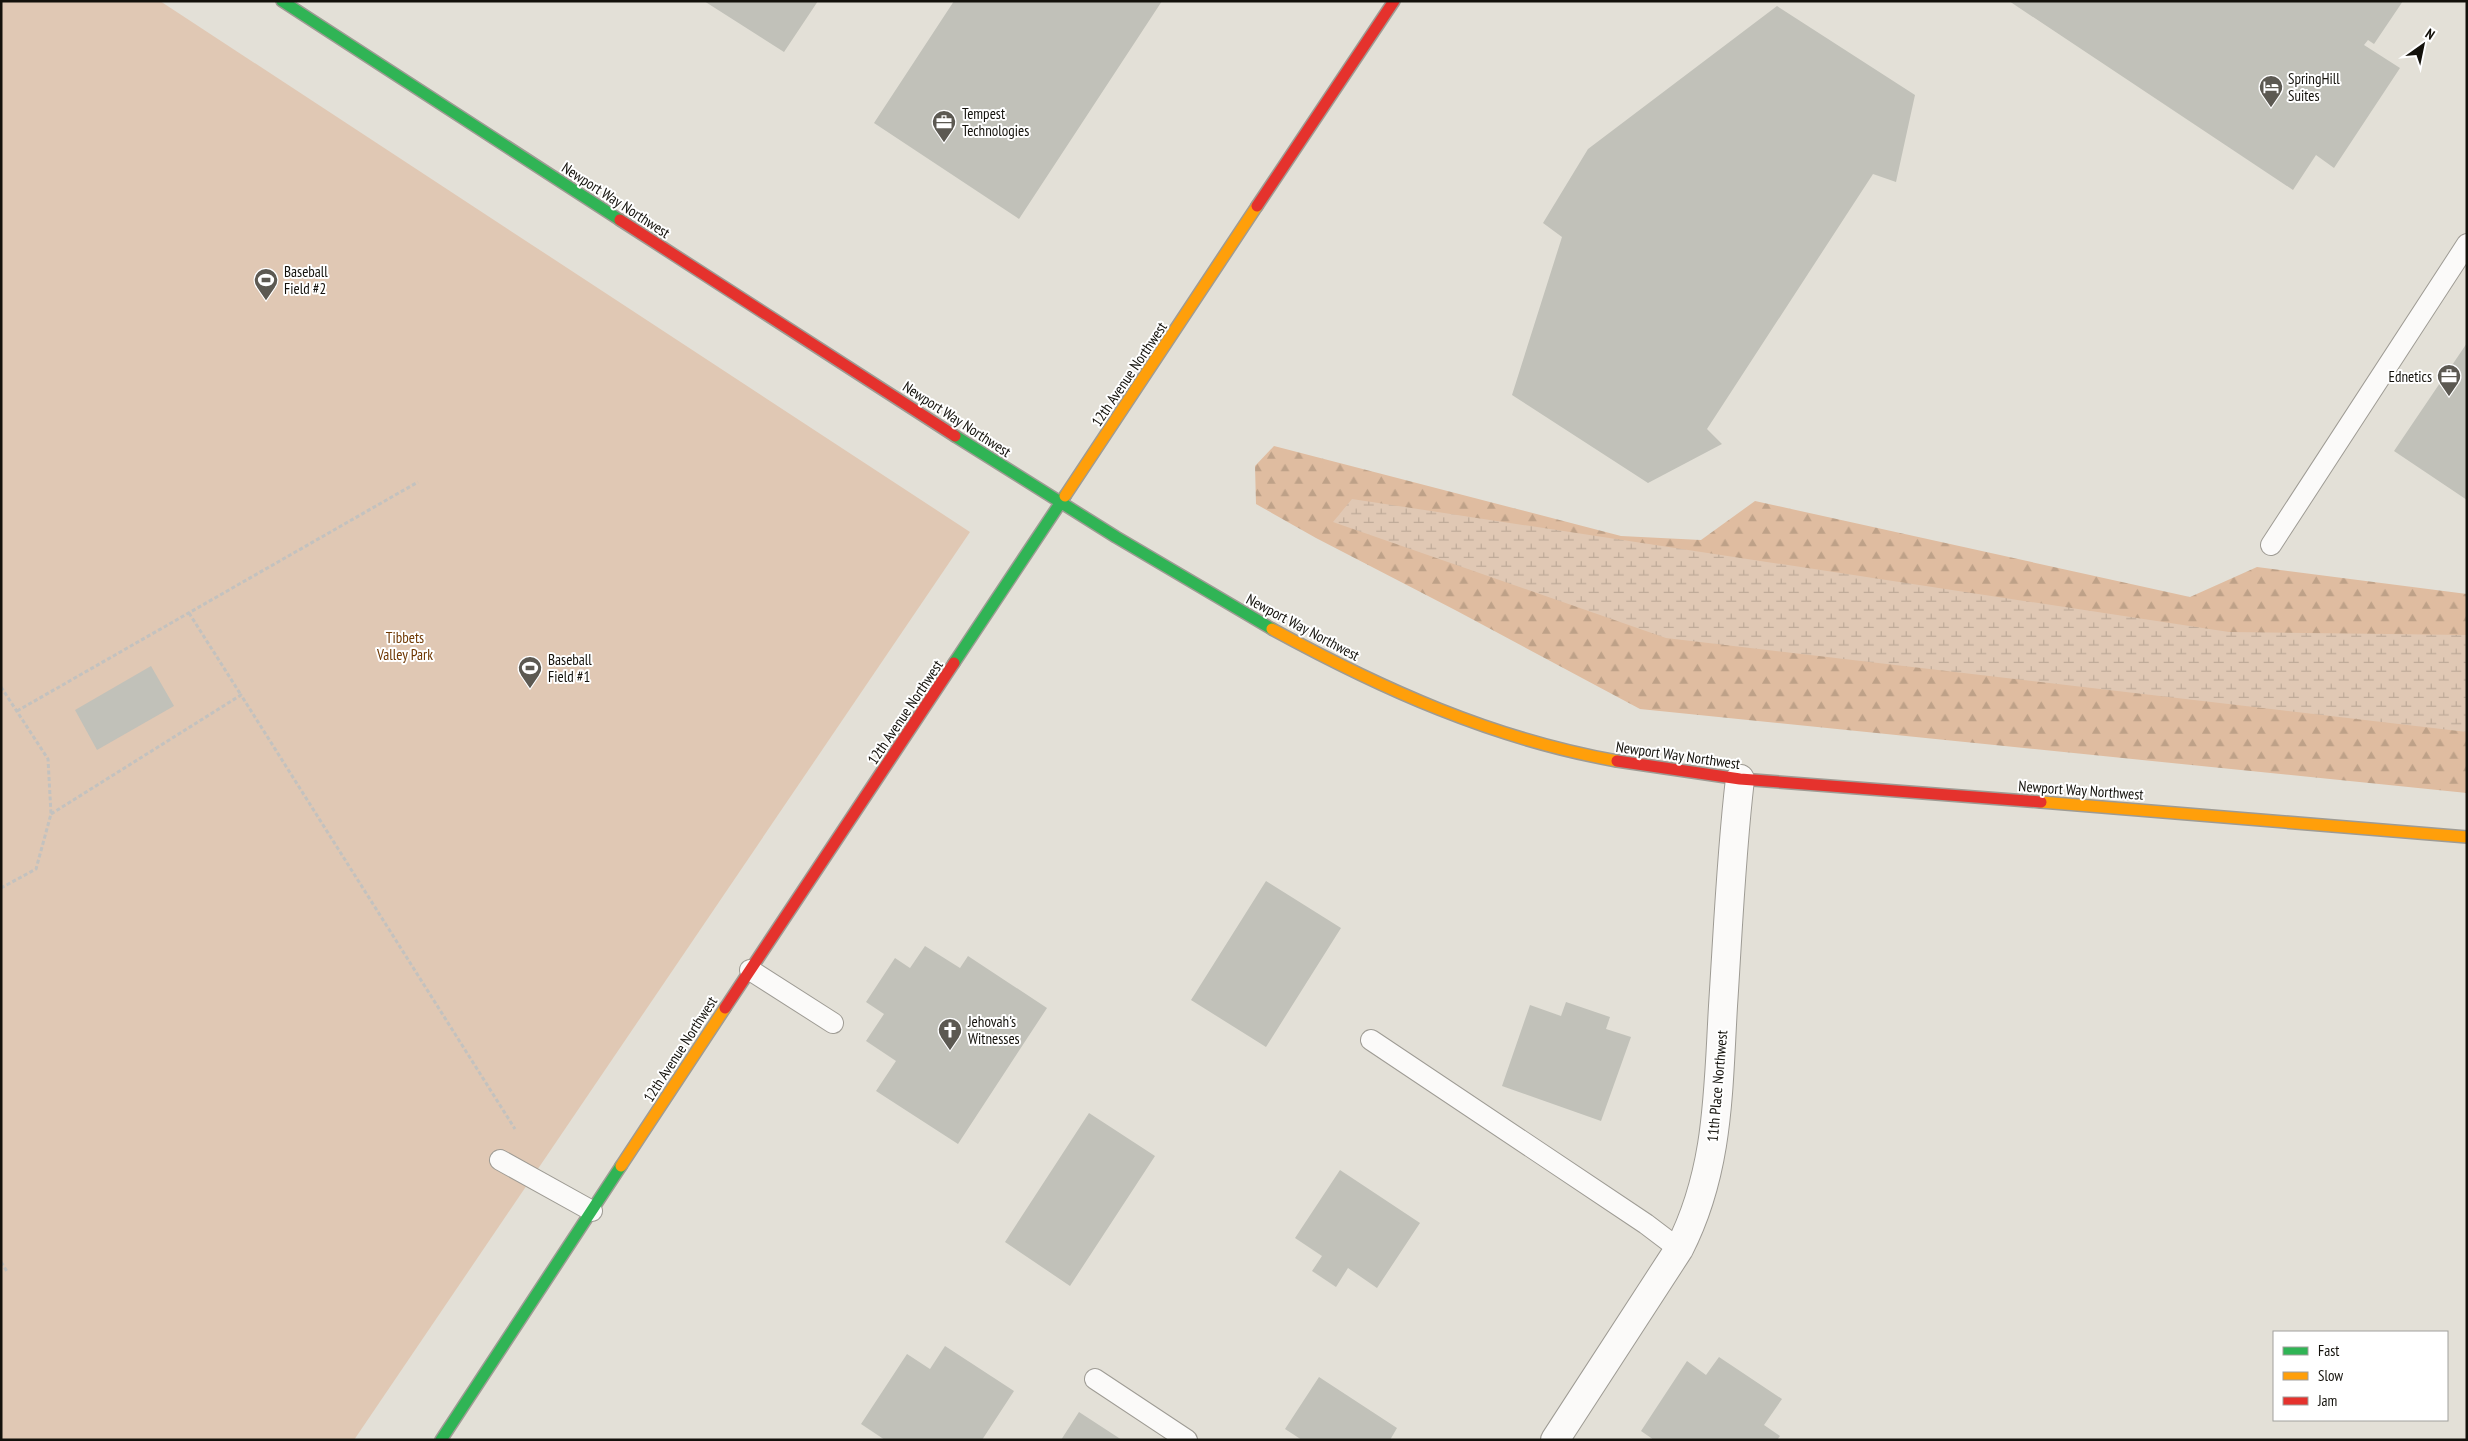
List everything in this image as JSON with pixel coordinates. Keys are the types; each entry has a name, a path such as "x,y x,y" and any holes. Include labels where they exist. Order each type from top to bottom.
{"street":[{"name":"Newport Way Northwest","path":"282,1 1061,504 1259,622 1369,680 1426,706 1486,728 1597,758 1652,769 1740,779 2281,820 2467,837"},
{"name":"12th Avenue Northwest","path":"441,1440 750,970 1394,1"},
{"name":"11th Place Northwest","path":"1555,1440 1679,1249 1694,1220 1705,1186 1717,1121 1732,846 1740,779"}],"lane":[{"path":"2271,545 2467,244"},
{"path":"750,970 833,1022"},
{"path":"1371,1040 1646,1224 1679,1249"},
{"path":"500,1160 592,1210"},
{"path":"1095,1379 1187,1440"}],"path":[{"path":"17,711 418,482"},
{"path":"189,613 518,1134"},
{"path":"1,687 48,759 51,814 36,869 1,888"},
{"path":"51,814 240,695"},
{"path":"1,1262 8,1274"}],"green space":[{"name":"Tibbets Valley Park","path":"1,1 160,1 970,532 354,1440 1,1440"},
{"path":"1274,446 1621,536 1701,540 1755,501 2190,597 2257,567 2467,594 2467,793 1640,709 1316,538 1256,504 1255,466"},
{"path":"1352,499 2229,632 2467,635 2467,732 1666,638 1333,522"}],"building":[{"path":"704,1 818,1 784,52"},
{"path":"954,1 1162,1 1019,219 874,123"},
{"name":"SpringHill Suites","path":"2009,1 2403,1 2374,44 2368,40 2364,45 2400,68 2334,168 2316,155 2293,190"},
{"path":"1777,6 1915,95 1896,182 1873,174 1707,429 1722,444 1648,483 1512,395 1562,237 1543,223 1588,149"},
{"name":"Ednetics","path":"2467,343 2467,500 2394,451"},
{"path":"151,666 174,706 97,750 75,710"},
{"path":"1266,881 1341,928 1266,1047 1191,1000"},
{"name":"Jehovah's Witnesses","path":"925,946 960,968 968,956 1047,1008 958,1144 876,1091 896,1061 866,1041 884,1014 866,1002 895,958 910,968"},
{"path":"1566,1002 1610,1017 1606,1029 1631,1037 1601,1121 1502,1086 1530,1005 1561,1016"},
{"path":"1089,1113 1155,1156 1070,1286 1005,1242"},
{"path":"1340,1170 1420,1223 1377,1288 1348,1268 1336,1287 1312,1271 1322,1256 1295,1238"},
{"path":"945,1346 1014,1391 982,1440 885,1440 861,1424 907,1354 930,1369"},
{"path":"1719,1357 1782,1399 1764,1425 1780,1436 1777,1440 1654,1440 1641,1431 1687,1361 1706,1375"},
{"path":"1319,1377 1397,1428 1390,1440 1302,1440 1285,1429"},
{"path":"1079,1412 1122,1440 1061,1440"}],"traffic: fast":[{"path":"282,1 620,220"},
{"path":"955,436 1116,537 1272,629"},
{"path":"954,663 1065,496"},
{"path":"441,1440 621,1166"}],"traffic: slow":[{"path":"1065,496 1257,206"},
{"path":"1272,629 1355,672 1439,709 1526,740 1617,761"},
{"path":"2041,802 2467,837"},
{"path":"621,1166 725,1008"}],"traffic: jam":[{"path":"1257,206 1394,1"},
{"path":"620,220 955,436"},
{"path":"725,1008 954,663"},
{"path":"1617,761 1740,779 2041,802"}],"place":[{"name":"SpringHill Suites","path":"2271,108"},
{"name":"Tempest Technologies","path":"944,143"},
{"name":"Baseball Field #2","path":"266,301"},
{"name":"Ednetics","path":"2449,397"},
{"name":"Baseball Field #1","path":"530,689"},
{"name":"Jehovah's Witnesses","path":"950,1051"}]}
